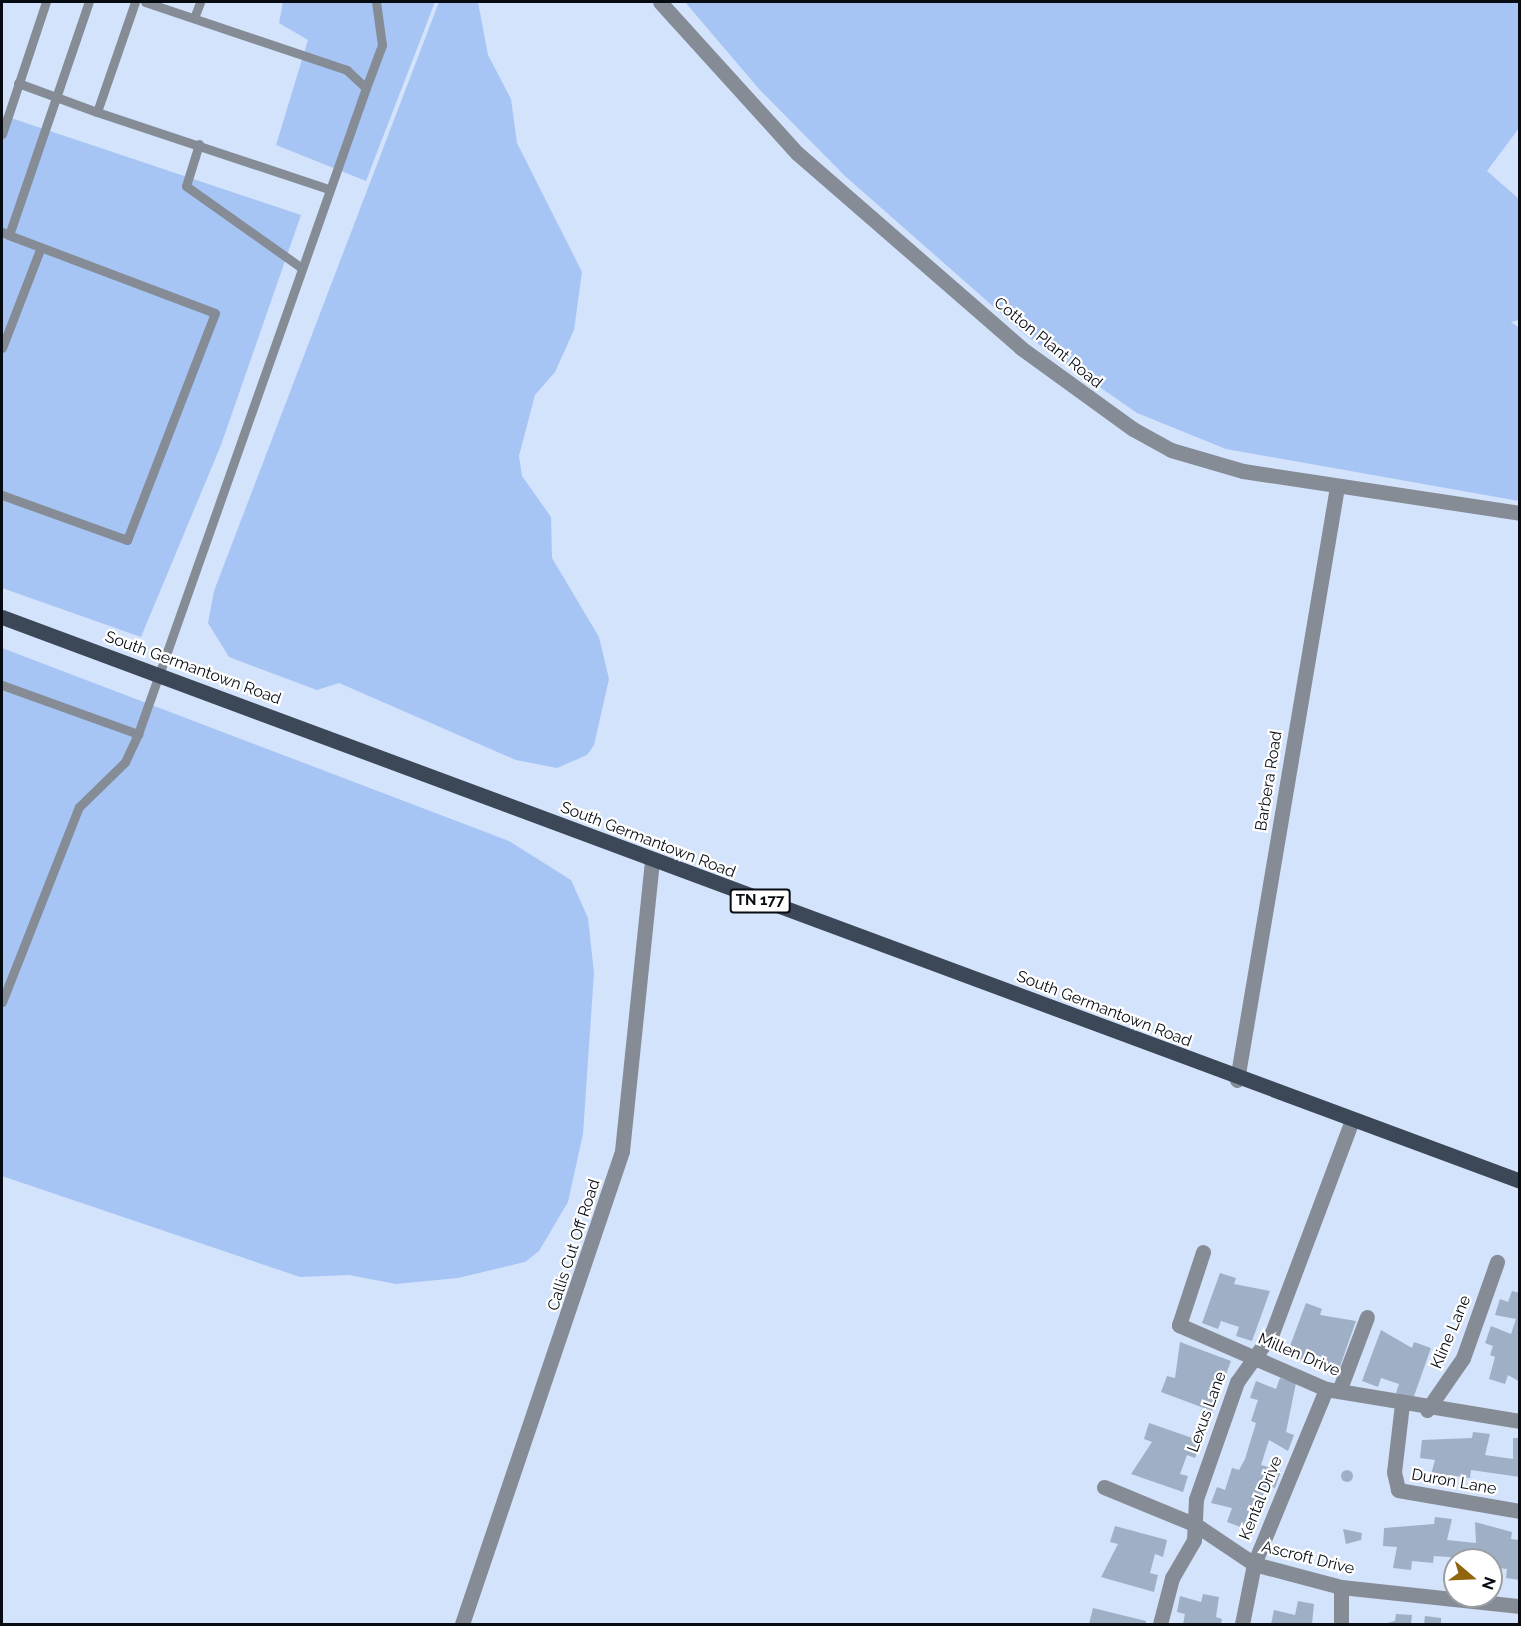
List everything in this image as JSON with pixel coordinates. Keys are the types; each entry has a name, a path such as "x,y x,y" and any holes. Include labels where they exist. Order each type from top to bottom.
{"main road":[{"name":"South Germantown Road","path":"2,617 158,673 1237,1080 1520,1181"}],"street":[{"name":"Cotton Plant Road","path":"660,2 798,153 1078,392 1171,450 1243,471 1520,513"},
{"name":"Barbera Road","path":"1237,1080 1337,487"},
{"name":"Callis Cut Off Road","path":"462,1624 622,1151 652,861"},
{"name":"Lexus Lane","path":"1160,1624 1169,1585 1194,1540 1196,1499 1242,1372 1256,1357 1272,1333 1352,1120"},
{"name":"Millen Drive","path":"1203,1252 1179,1325 1332,1390 1427,1410 1520,1421"},
{"name":"Kline Lane","path":"1427,1410 1463,1358 1497,1262"},
{"name":"Kental Drive","path":"1242,1624 1254,1564 1367,1317"},
{"name":"Duron Lane","path":"1402,1404 1394,1472 1398,1490 1520,1511"},
{"name":"Ascroft Drive","path":"1104,1487 1196,1526 1254,1564 1341,1587 1520,1606"},
{"path":"1341,1587 1341,1624"}],"lane":[{"path":"2,134 46,2"},
{"path":"2,495 127,540 215,313 5,233 89,2"},
{"path":"97,112 135,2"},
{"path":"146,2 347,70 366,88"},
{"path":"194,18 200,2"},
{"path":"2,1002 79,807 125,762 138,734 329,189 379,54 376,2"},
{"path":"18,83 97,112 329,189"},
{"path":"199,144 186,186 302,268"},
{"path":"2,348 41,247"},
{"path":"2,685 138,734"}],"shaded area":[{"path":"283,2 435,2 366,181 276,145 308,40 279,23"},
{"path":"439,2 478,2 488,55 511,99 517,143 582,272 574,330 555,372 535,395 519,456 522,476 551,517 552,558 599,637 609,679 594,745 587,755 557,768 516,760 339,683 317,690 229,657 208,623 214,591"},
{"path":"685,2 1519,2 1519,128 1487,171 1519,199 1519,320 1511,322 1519,328 1519,501 1226,449 1137,413 1028,337 845,176 759,89"},
{"path":"2,115 301,215 221,445 141,637 2,588"},
{"path":"2,648 509,841 571,880 588,918 594,973 583,1134 568,1202 539,1251 525,1262 458,1278 396,1284 349,1275 300,1277 2,1176"}],"building":[{"path":"1220,1273 1236,1278 1234,1284 1270,1291 1252,1341 1236,1336 1239,1327 1221,1321 1218,1329 1202,1323"},
{"path":"1512,1291 1520,1293 1520,1382 1508,1375 1505,1384 1489,1379 1495,1357 1490,1355 1493,1346 1485,1343 1491,1326 1511,1334 1516,1319 1495,1315 1500,1299 1508,1302"},
{"path":"1306,1303 1322,1309 1320,1315 1356,1321 1338,1372 1321,1366 1325,1358 1307,1352 1303,1360 1287,1354"},
{"path":"1381,1330 1412,1348 1414,1342 1431,1348 1413,1399 1396,1393 1399,1384 1381,1378 1378,1387 1362,1381"},
{"path":"1180,1342 1231,1361 1225,1377 1217,1374 1210,1392 1218,1395 1212,1411 1161,1392 1167,1376 1175,1378"},
{"path":"1280,1378 1296,1383 1286,1432 1294,1435 1288,1451 1269,1440 1261,1465 1281,1471 1275,1488 1267,1485 1260,1505 1254,1502 1243,1528 1227,1522 1232,1508 1211,1503 1217,1487 1225,1490 1232,1468 1239,1470 1245,1459 1256,1423 1251,1421 1258,1400 1250,1398 1256,1381 1276,1389"},
{"path":"1149,1423 1201,1441 1195,1458 1187,1455 1180,1474 1188,1476 1183,1492 1131,1474 1152,1442 1144,1439"},
{"path":"1473,1432 1490,1434 1485,1455 1513,1459 1513,1438 1520,1438 1520,1477 1471,1470 1470,1478 1449,1475 1447,1484 1429,1482 1435,1460 1420,1458 1422,1440 1472,1438"},
{"path":"1347,1470 1353,1476 1347,1482 1341,1476"},
{"path":"1435,1517 1452,1519 1447,1540 1476,1543 1475,1522 1512,1532 1511,1539 1520,1540 1520,1580 1506,1578 1507,1569 1503,1568 1503,1548 1443,1548 1443,1557 1434,1556 1433,1563 1412,1561 1411,1570 1393,1568 1397,1547 1383,1546 1384,1528 1434,1524"},
{"path":"1115,1526 1167,1540 1163,1557 1155,1554 1150,1573 1158,1575 1154,1592 1101,1577 1118,1544 1110,1542"},
{"path":"1343,1529 1362,1533 1361,1540 1346,1544"},
{"path":"1203,1594 1219,1597 1216,1617 1222,1619 1221,1624 1183,1624 1185,1614 1177,1612 1180,1596 1201,1602"},
{"path":"1298,1601 1314,1604 1312,1624 1271,1624 1274,1610 1295,1615"},
{"path":"1093,1608 1146,1621 1146,1624 1089,1624"},
{"path":"1396,1614 1412,1615 1411,1624 1384,1624 1395,1621"},
{"path":"1425,1616 1441,1618 1441,1624 1424,1624"}]}
